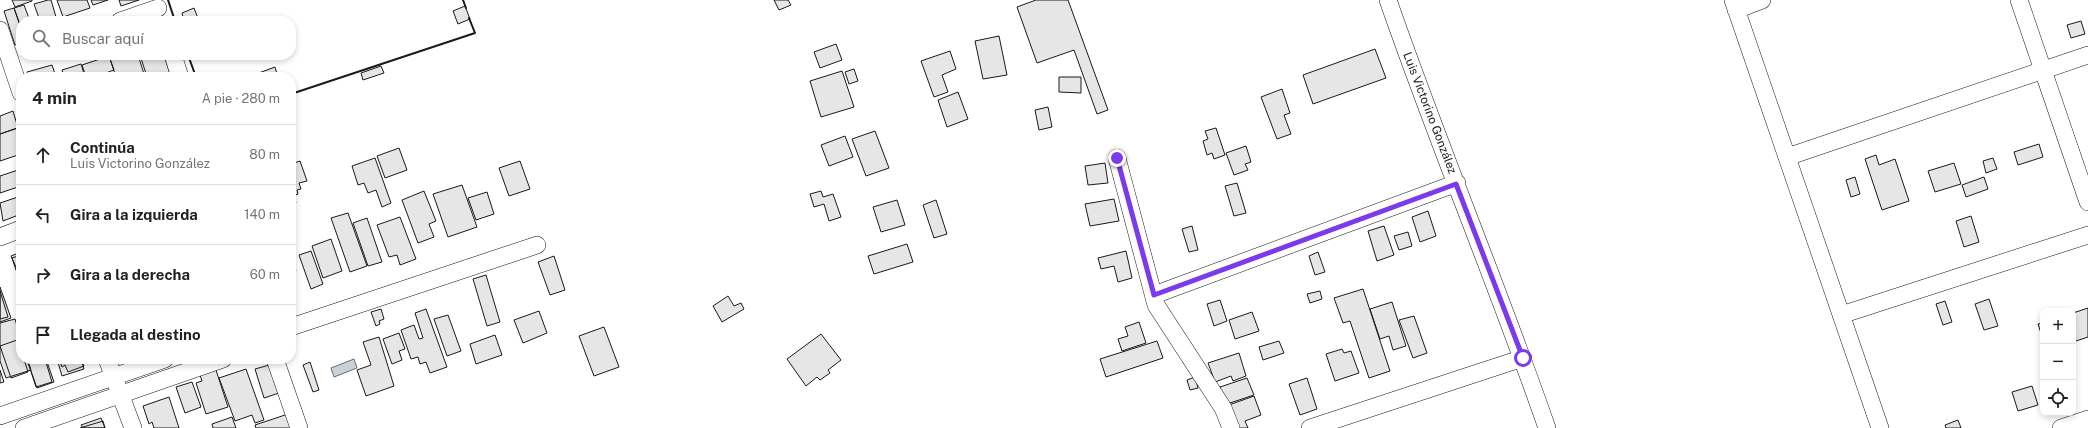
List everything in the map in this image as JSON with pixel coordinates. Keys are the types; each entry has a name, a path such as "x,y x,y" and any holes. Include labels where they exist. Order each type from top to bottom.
{"street":[{"name":"Luis Victorino González","path":"1388,0 1414,75 1523,358 1547,428"},
{"path":"1762,0 1734,5 1880,428"},
{"path":"2019,0 2088,202"},
{"path":"137,16 158,10"},
{"path":"0,30 16,77"},
{"path":"1787,157 2088,56"},
{"path":"175,60 178,72"},
{"path":"1117,158 1156,304 1223,408 1231,428"},
{"path":"1154,295 1456,184"},
{"path":"0,237 16,231"},
{"path":"1841,315 2088,235"},
{"path":"296,325 537,244"},
{"path":"1310,428 1523,358"},
{"path":"108,364 112,377 133,428"},
{"path":"0,416 150,364"},
{"path":"24,428 208,364"},
{"path":"277,364 299,428"},
{"path":"2061,428 2088,419"}],"shaded area":[{"path":"354,359 357,368 334,377 331,368"}],"building":[{"path":"12,0 32,0 32,1 15,7"},
{"path":"51,0 56,16 38,16 34,4"},
{"path":"57,0 87,0 90,8 63,16"},
{"path":"91,0 108,0 93,5"},
{"path":"119,0 139,0 121,6"},
{"path":"774,0 788,0 791,5 779,10"},
{"path":"1036,0 1068,0 1108,110 1097,114 1074,50 1037,63 1017,7"},
{"path":"24,5 28,16 17,16 14,8"},
{"path":"465,6 470,19 458,24 453,11"},
{"path":"14,8 17,16 15,45 4,11"},
{"path":"194,8 197,16 183,16 182,13"},
{"path":"2081,21 2085,34 2071,38 2067,25"},
{"path":"999,36 1007,75 983,79 975,41"},
{"path":"836,44 842,60 820,68 814,52"},
{"path":"1375,49 1386,78 1313,104 1303,75"},
{"path":"950,51 956,69 942,75 948,92 934,97 921,61"},
{"path":"97,60 110,60 114,70 109,72 84,72 82,65"},
{"path":"110,60 140,60 143,72 114,72"},
{"path":"142,60 166,60 169,72 145,72"},
{"path":"81,64 83,72 63,72 62,70"},
{"path":"52,65 54,72 27,72"},
{"path":"381,66 384,73 363,80 361,73"},
{"path":"275,67 276,72 261,72"},
{"path":"854,69 858,81 849,84 845,72"},
{"path":"842,71 854,107 821,117 810,81"},
{"path":"1059,77 1081,77 1081,93 1059,92"},
{"path":"1282,89 1290,113 1284,115 1291,134 1277,139 1261,97"},
{"path":"958,92 968,119 947,127 938,100"},
{"path":"1048,107 1052,127 1039,130 1035,110"},
{"path":"13,111 16,121 16,129 0,134 0,116"},
{"path":"16,128 16,156 0,161 0,134"},
{"path":"1216,128 1225,155 1214,159 1212,153 1207,155 1203,141 1208,139 1205,131"},
{"path":"875,131 889,168 866,176 852,139"},
{"path":"845,136 853,157 829,166 821,145"},
{"path":"2039,144 2043,157 2018,165 2014,152"},
{"path":"1246,146 1251,162 1245,164 1248,170 1234,175 1226,153"},
{"path":"399,148 407,170 385,178 377,156"},
{"path":"1876,155 1879,165 1895,159 1909,201 1882,210 1865,159"},
{"path":"375,158 391,203 382,207 376,190 368,193 364,183 358,185 352,166"},
{"path":"1993,158 1997,169 1986,173 1983,161"},
{"path":"300,161 307,181 299,183 301,189 297,190 298,194 296,195 296,162"},
{"path":"520,161 530,189 509,196 499,168"},
{"path":"1105,163 1108,183 1088,185 1085,166"},
{"path":"1954,163 1961,184 1935,192 1928,171"},
{"path":"16,171 16,188 0,193 0,176"},
{"path":"1855,177 1860,194 1851,197 1846,180"},
{"path":"1984,177 1988,189 1966,197 1962,185"},
{"path":"1237,183 1246,213 1234,216 1225,186"},
{"path":"462,185 477,227 448,237 433,194"},
{"path":"424,191 436,221 429,224 434,237 418,243 402,200"},
{"path":"821,191 823,197 833,194 841,217 829,221 824,204 814,207 810,194"},
{"path":"487,192 494,214 476,220 468,198"},
{"path":"16,198 16,216 3,221 0,203"},
{"path":"1114,199 1119,221 1090,226 1085,204"},
{"path":"897,200 905,225 881,232 873,207"},
{"path":"936,200 947,234 934,238 923,205"},
{"path":"1428,211 1436,236 1420,242 1412,217"},
{"path":"348,213 367,266 350,272 331,218"},
{"path":"1971,216 1979,242 1964,247 1956,221"},
{"path":"400,217 416,259 400,265 397,255 389,257 377,225"},
{"path":"367,218 382,262 368,266 353,223"},
{"path":"1192,226 1198,250 1189,252 1182,229"},
{"path":"1384,226 1394,255 1377,261 1368,231"},
{"path":"1408,232 1412,246 1399,250 1394,236"},
{"path":"331,239 342,271 323,278 312,246"},
{"path":"907,244 913,262 874,274 868,256"},
{"path":"311,251 323,284 311,289 299,255"},
{"path":"1126,251 1132,278 1118,282 1114,266 1101,269 1098,258"},
{"path":"1318,252 1325,272 1315,275 1309,256"},
{"path":"16,254 16,267 11,256"},
{"path":"554,256 565,290 550,295 538,262"},
{"path":"16,257 16,270 12,258"},
{"path":"486,275 500,322 487,326 473,279"},
{"path":"0,287 11,318 0,322"},
{"path":"1363,289 1390,371 1369,378 1350,321 1343,323 1334,298"},
{"path":"0,291 8,317 0,319"},
{"path":"1320,291 1322,299 1310,303 1307,294"},
{"path":"728,296 734,306 741,303 744,309 722,322 713,306"},
{"path":"1989,299 1998,326 1984,330 1975,304"},
{"path":"1220,300 1227,321 1214,326 1207,304"},
{"path":"1945,301 1952,322 1943,325 1936,304"},
{"path":"1392,302 1406,346 1393,350 1389,336 1380,339 1370,309"},
{"path":"2088,308 2088,337 2076,341 2076,312"},
{"path":"381,309 384,319 379,321 380,324 376,326 371,312"},
{"path":"426,309 447,367 430,373 426,362 420,364 418,357 411,359 401,330 414,325 419,339 423,338 415,313"},
{"path":"539,311 547,333 523,343 514,320"},
{"path":"1252,312 1259,331 1235,339 1229,320"},
{"path":"448,315 461,351 447,356 434,319"},
{"path":"1414,316 1427,353 1413,358 1399,320"},
{"path":"15,319 16,364 29,364 31,370 6,378 0,361 0,323"},
{"path":"1139,322 1146,343 1122,351 1118,339 1128,336 1125,327"},
{"path":"604,327 619,367 594,376 579,336"},
{"path":"399,333 405,349 399,351 402,360 392,364 383,339"},
{"path":"821,334 841,360 828,370 830,373 820,380 817,377 806,386 787,359"},
{"path":"495,335 502,355 476,364 470,344"},
{"path":"379,337 394,386 366,396 357,370 371,365 363,342"},
{"path":"16,340 16,364 26,364 28,372 11,378 0,346"},
{"path":"1157,341 1163,358 1106,377 1100,359"},
{"path":"1279,341 1284,353 1263,360 1259,347"},
{"path":"1342,349 1344,353 1351,351 1359,373 1335,381 1326,354"},
{"path":"1239,353 1246,376 1233,381 1231,376 1215,382 1208,363"},
{"path":"310,362 319,390 313,392 303,365"},
{"path":"28,364 48,364 54,382 37,388"},
{"path":"29,364 47,364 52,382 36,387"},
{"path":"58,364 82,364 84,369 62,376"},
{"path":"61,364 83,364 84,366 68,372 65,365 62,367"},
{"path":"273,364 282,392 264,398 255,369"},
{"path":"215,367 228,407 206,414 196,383 202,381 199,372"},
{"path":"246,369 264,420 255,423 252,415 235,421 219,378"},
{"path":"0,370 4,382 0,383"},
{"path":"1195,377 1198,388 1190,390 1187,380"},
{"path":"1247,378 1254,395 1227,404 1220,387"},
{"path":"1307,378 1317,409 1300,415 1289,384"},
{"path":"192,382 201,407 185,413 176,387"},
{"path":"2032,386 2038,405 2018,411 2012,392"},
{"path":"1254,396 1261,415 1245,421 1248,428 1234,428 1226,406"},
{"path":"169,397 179,428 154,428 152,422 149,424 143,406"},
{"path":"291,413 296,428 256,428 255,425"},
{"path":"232,417 236,428 213,428 212,424"},
{"path":"101,418 105,428 83,428 81,425"},
{"path":"1958,420 1961,428 1946,428 1945,425"},
{"path":"103,421 105,428 80,428"}],"wall":[{"path":"168,0 173,16"},
{"path":"463,0 466,8"},
{"path":"296,92 475,33 469,18"},
{"path":"190,60 194,72"}],"route":[{"path":"1117,158 1154,295 1456,184 1523,358"}]}
